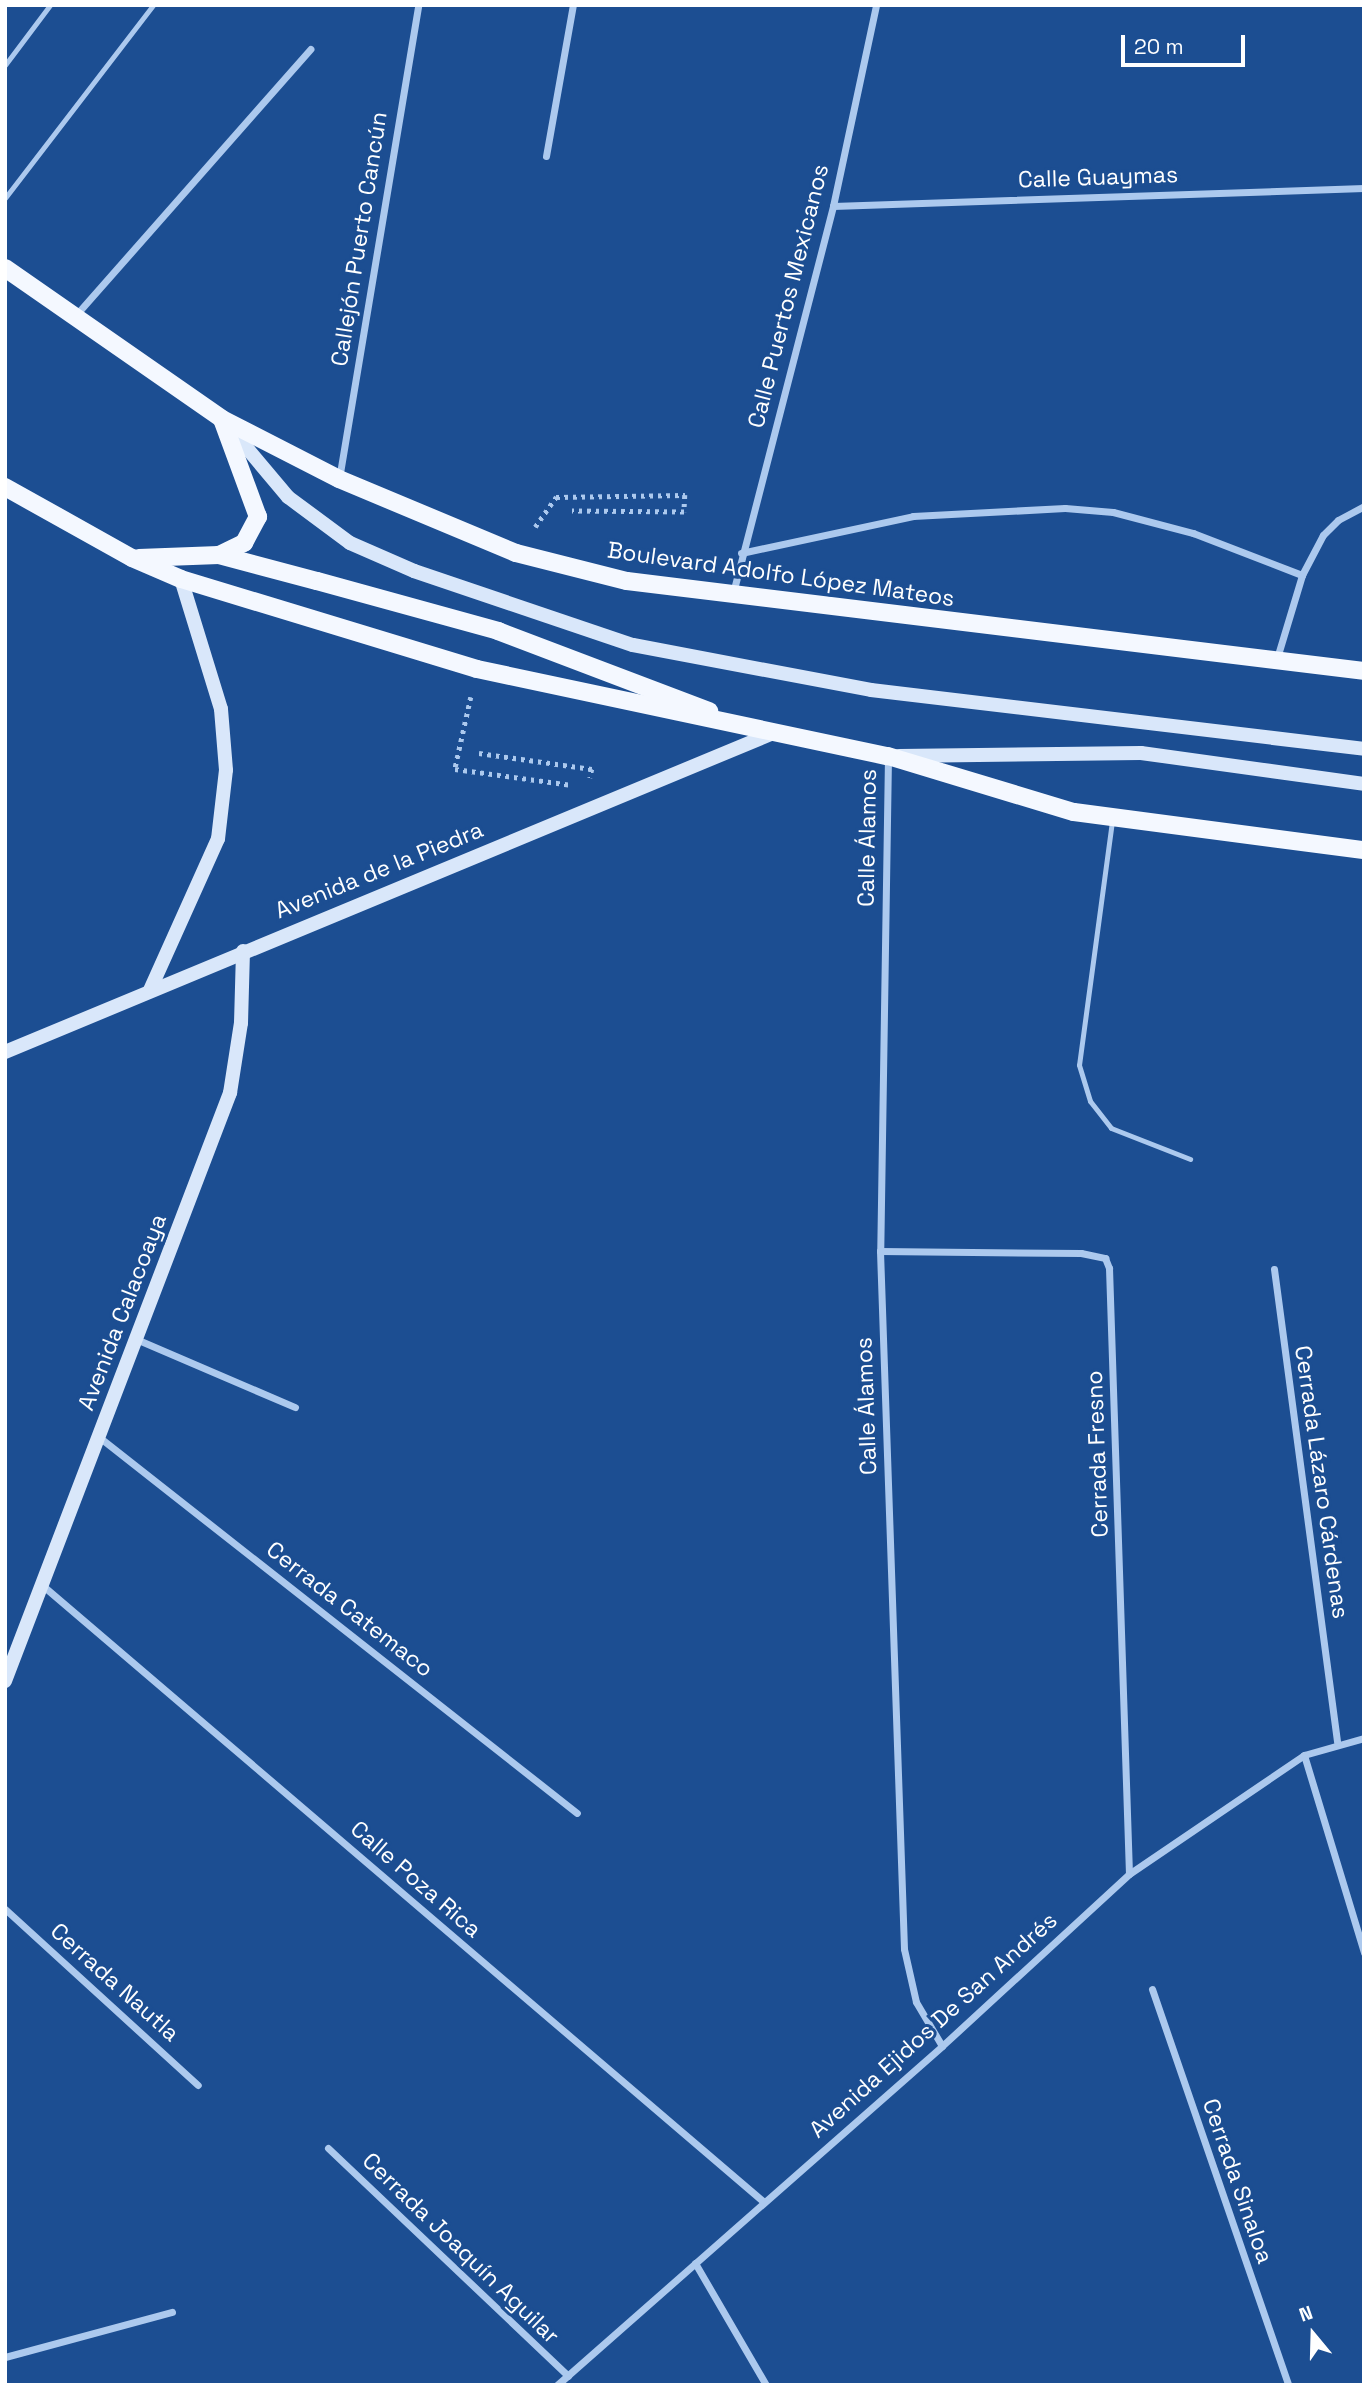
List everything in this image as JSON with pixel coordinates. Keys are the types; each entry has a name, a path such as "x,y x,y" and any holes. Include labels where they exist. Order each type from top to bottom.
{"main road":[{"name":"Boulevard Adolfo López Mateos","path":"5,268 222,419 339,479 516,553 627,581 1364,671"},
{"path":"219,555 244,543 258,525 258,517 222,419"},
{"path":"5,486 132,558 180,579 477,668 771,734 888,756 1074,812 1364,850"},
{"path":"132,558 219,555 498,631 771,734"}],"street":[{"name":"Callejón Puerto Cancún","path":"339,479 418,5"},
{"path":"546,156 573,5"},
{"name":"Calle Puertos Mexicanos","path":"732,594 833,205 876,5"},
{"path":"75,316 310,49"},
{"name":"Calle Guaymas","path":"833,205 1364,188"},
{"path":"222,419 288,496 350,543 414,571 633,645 871,691 1140,719 1364,749"},
{"path":"1276,662 1302,575 1323,535 1338,520 1364,506"},
{"path":"741,553 914,516 1065,508 1113,512 1193,533 1302,575"},
{"path":"150,990 218,839 226,770 221,709 180,579"},
{"name":"Avenida de la Piedra","path":"8,1046 771,734"},
{"path":"888,756 1141,753 1364,784"},
{"name":"Calle Álamos","path":"888,756 880,1251 904,1949 916,2002 942,2046"},
{"name":"Avenida Calacoaya","path":"5,1681 230,1093 241,1023 243,951"},
{"name":"Cerrada Fresno","path":"880,1251 1081,1253 1105,1258 1108,1268 1129,1874"},
{"name":"Cerrada Lázaro Cárdenas","path":"1275,1269 1337,1742"},
{"path":"136,1339 295,1407"},
{"name":"Cerrada Catemaco","path":"98,1436 577,1813"},
{"name":"Calle Poza Rica","path":"42,1585 764,2202"},
{"name":"Avenida Ejidos De San Andrés","path":"557,2385 942,2046 1129,1874 1304,1755 1337,1742 1364,1738"},
{"path":"1304,1755 1364,1953"},
{"name":"Cerrada Nautla","path":"5,1909 198,2085"},
{"name":"Cerrada Sinaloa","path":"1152,1989 1288,2385"},
{"name":"Cerrada Joaquín Aguilar","path":"328,2148 568,2376"},
{"path":"695,2263 766,2385"},
{"path":"5,2357 172,2312"}],"lane":[{"path":"5,65 50,5"},
{"path":"5,198 153,5"},
{"path":"1112,817 1079,1065 1090,1101 1111,1128 1190,1159"}],"path":[{"path":"516,553 556,497 685,495 684,512 572,511"},
{"path":"477,668 455,769 574,786"},
{"path":"479,753 592,769 587,788"}]}
